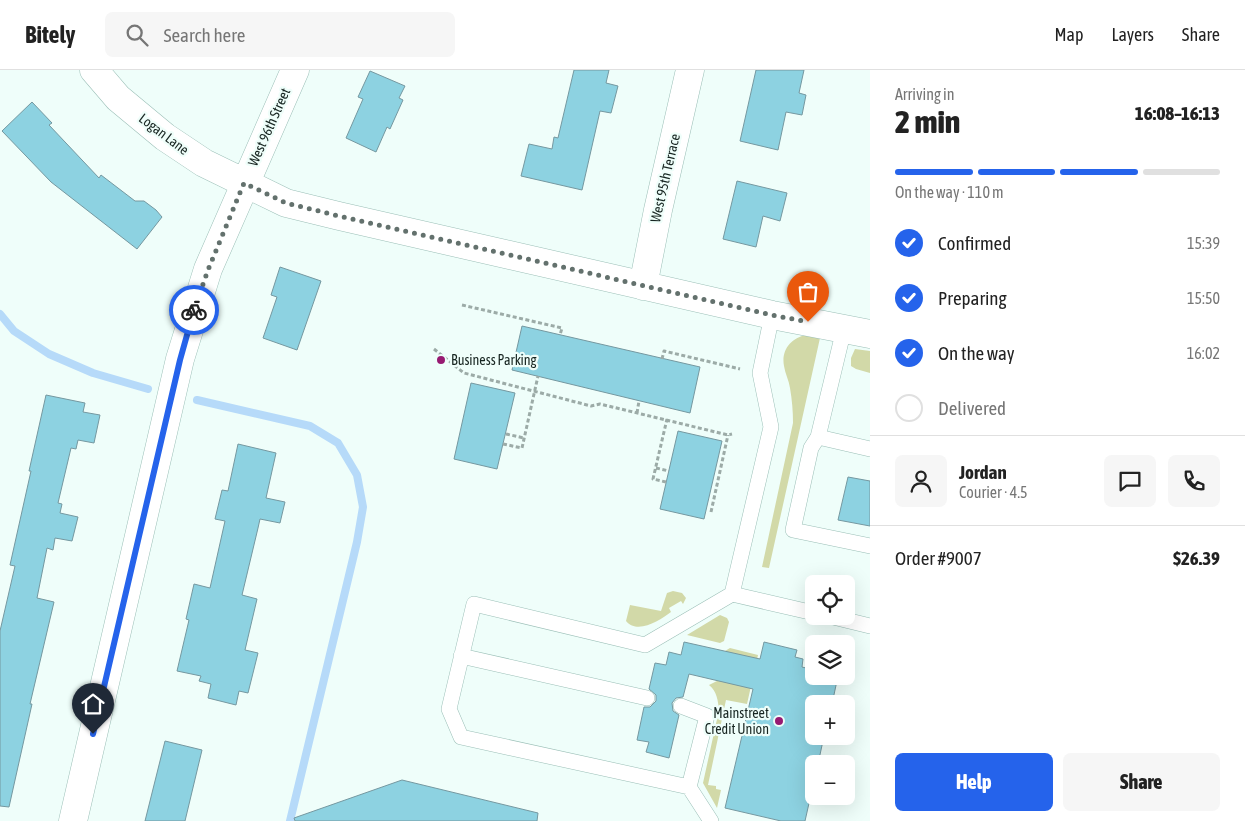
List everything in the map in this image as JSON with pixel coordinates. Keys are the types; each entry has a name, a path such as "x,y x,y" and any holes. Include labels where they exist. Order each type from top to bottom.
{"street":[{"name":"Logan Lane","path":"94,70 118,98 165,137 204,163 286,203 772,315 870,334"},
{"name":"West 96th Street","path":"73,821 180,360 208,270 244,183 295,70"},
{"name":"West 95th Terrace","path":"643,286 658,210 690,70"}],"lane":[{"path":"732,594 772,427 760,373 772,315"},
{"path":"844,329 818,437 811,448 793,530 870,546"},
{"path":"818,437 870,449"},
{"path":"711,821 689,787 461,737 449,709 474,604 645,645 732,594 805,611"},
{"path":"855,622 870,626"},
{"path":"461,656 647,698"},
{"path":"681,706 707,716 689,787"}],"path":[{"path":"462,304 562,328 560,335"},
{"path":"434,349 464,373 591,406 600,404 730,435 711,512"},
{"path":"662,359 664,351 760,373"},
{"path":"503,444 522,448 538,376"},
{"path":"637,413 639,401"},
{"path":"666,482 653,479 667,420"},
{"path":"506,434 524,438"},
{"path":"656,468 669,471"}],"green space":[{"path":"806,335 820,338 769,568 762,567 793,423 791,397 783,360 788,346 796,339"},
{"path":"855,349 870,351 870,373 851,366 851,358"},
{"path":"673,591 682,593 686,598 683,604 681,601 669,608 671,612 661,619 649,625 637,627 626,621 630,605 661,611 667,593"},
{"path":"720,615 727,618 729,622 724,641 720,643 687,635"},
{"path":"730,648 758,655 747,704 726,700 708,785 716,786 716,789 721,790 717,808 703,783 719,710 718,700 712,687 709,685 717,681 725,651"}],"building":[{"path":"574,70 609,70 606,83 618,86 611,113 600,111 582,190 521,176 529,144 552,149 554,137 558,138"},
{"path":"756,70 804,70 799,93 806,95 802,115 786,112 778,150 740,141"},
{"path":"370,71 405,86 399,98 403,100 390,129 387,127 376,152 346,138 363,99 358,97"},
{"path":"32,102 52,123 49,125 99,178 101,175 135,201 144,201 162,217 137,249 51,182 2,131"},
{"path":"737,181 787,193 780,221 763,216 756,247 723,239"},
{"path":"280,267 321,281 297,350 263,338 277,297 271,295"},
{"path":"522,326 700,367 690,413 512,370"},
{"path":"471,383 515,393 497,469 454,459"},
{"path":"46,395 85,403 83,412 100,415 94,443 78,440 76,449 71,448 58,503 62,504 60,513 78,517 72,541 55,538 53,550 47,548 37,598 54,602 30,704 32,704 9,807 0,806 0,631 15,566 10,565"},
{"path":"678,431 722,441 704,519 660,509"},
{"path":"238,444 276,453 266,498 285,502 280,523 260,519 242,595 257,599 245,650 258,653 248,693 239,691 236,705 208,698 211,684 199,681 201,676 177,671 189,620 186,619 194,584 210,588 225,521 215,519 222,490 228,491"},
{"path":"848,477 870,481 870,526 838,520"},
{"name":"Mainstreet Credit Union","path":"684,642 760,659 764,642 797,650 795,657 803,659 802,667 805,668 805,685 836,685 834,695 805,695 805,745 822,745 820,755 805,755 805,805 809,805 805,821 781,821 725,808 753,689 689,674 683,697 676,698 672,703 673,711 679,715 669,758 646,752 649,742 637,740 644,707 650,707 656,701 656,695 649,689 655,663 666,665 669,652 681,655"},
{"path":"165,741 202,750 185,821 145,821"},
{"path":"402,780 538,813 537,821 295,821 294,818"}],"waterway":[{"path":"0,314 14,331 49,354 93,373 148,389"},
{"path":"197,400 310,426 338,443 357,475 363,507 357,542 290,821"}],"way so far":[{"path":"194,310 208,270 244,183 286,203 808,322"}],"place":[{"name":"Business Parking","path":"441,360"},
{"name":"Mainstreet Credit Union","path":"779,721"}],"route":[{"path":"93,734 180,360 194,310"}]}
